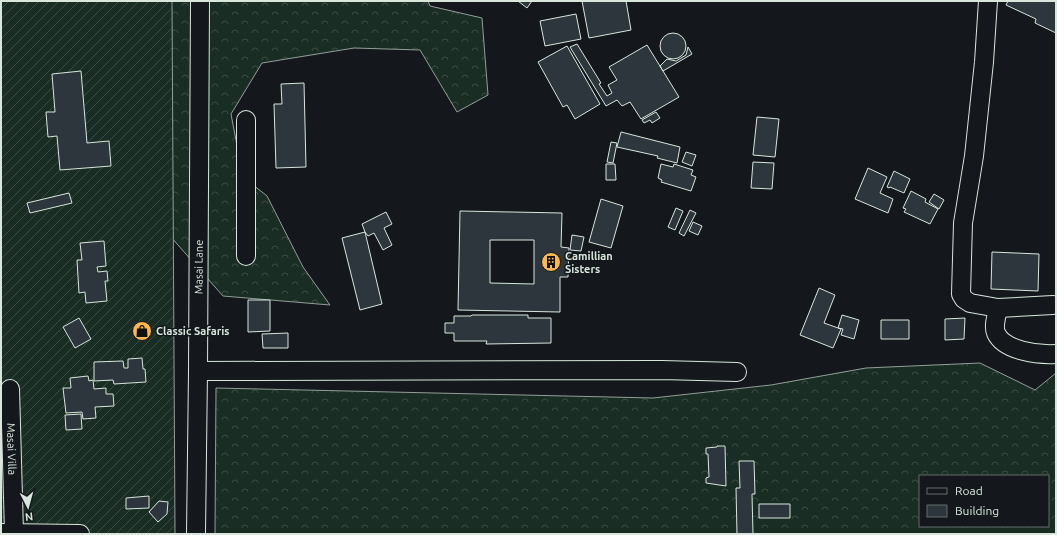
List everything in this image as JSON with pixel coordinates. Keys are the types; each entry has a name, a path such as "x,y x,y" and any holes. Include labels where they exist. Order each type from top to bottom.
{"street":[{"name":"Masai Lane","path":"196,534 200,1"},
{"path":"988,1 984,62 974,156 963,223 961,294 964,299 970,303 998,308 1053,305"},
{"path":"246,120 246,256"},
{"path":"998,308 995,324 996,332 1002,342 1019,350 1042,355 1056,354"},
{"path":"198,371 662,370 737,372"},
{"name":"Masai Villa","path":"10,389 7,533 80,534"}],"green space":[{"path":"1,1 428,1 430,6 482,18 488,95 457,112 420,50 354,48 262,63 231,114 243,177 267,196 303,267 330,305 223,296 140,202"},
{"path":"1,1 172,1 175,534 1,534"},
{"path":"980,363 1035,390 1056,373 1056,534 215,534 216,388 653,398 771,385 866,368"}],"building":[{"path":"518,1 532,1 527,8"},
{"path":"582,1 626,1 631,30 589,38"},
{"path":"1008,1 1056,1 1056,33 1035,23 1036,19 1006,5"},
{"path":"576,14 581,39 545,46 540,21"},
{"path":"673,33 682,37 686,46 682,55 673,59 664,55 660,46 664,37"},
{"path":"577,44 601,83 599,84 607,96 612,93 608,85 617,80 609,67 647,45 679,97 641,119 630,102 622,106 617,100 606,106 570,47"},
{"path":"567,46 600,104 575,119 567,105 563,107 538,62"},
{"path":"688,47 692,54 663,71 660,66 667,59 676,61 686,55"},
{"path":"81,71 87,143 109,141 111,166 60,170 57,136 48,137 46,112 55,112 52,74"},
{"path":"304,83 306,167 276,168 274,104 282,104 281,84"},
{"path":"656,112 660,118 652,123 650,120 644,123 642,120"},
{"path":"757,117 779,119 775,157 753,155"},
{"path":"621,132 680,147 677,163 657,158 658,156 617,147"},
{"path":"611,142 617,143 613,163 607,162"},
{"path":"686,152 696,155 692,166 682,162"},
{"path":"753,162 774,163 772,189 751,188"},
{"path":"606,164 615,164 616,180 606,180"},
{"path":"661,164 673,167 674,164 693,170 691,175 696,177 691,191 661,182 662,180 658,178"},
{"path":"868,168 887,177 880,193 893,199 888,213 855,199"},
{"path":"894,171 910,179 904,193 887,187"},
{"path":"911,191 926,199 925,202 938,209 930,224 904,212 906,209 903,208"},
{"path":"69,193 72,203 30,213 27,203"},
{"path":"934,194 944,200 939,209 929,202"},
{"path":"601,199 623,206 611,248 589,242"},
{"path":"676,208 683,211 675,230 668,227"},
{"path":"690,210 696,213 684,236 679,233"},
{"name":"Camillian Sisters","path":"460,211 562,213 561,247 569,248 568,277 560,277 560,312 458,310","holes":["490,240 534,240 534,284 490,283"]},
{"path":"386,212 392,224 384,228 392,245 383,250 374,233 368,236 362,224"},
{"path":"693,222 702,226 698,235 689,231"},
{"path":"365,232 382,304 360,310 342,238"},
{"path":"572,235 584,237 581,251 570,250"},
{"path":"104,241 106,266 97,267 98,272 107,271 108,281 105,281 107,301 86,303 85,292 79,293 77,260 82,260 80,243"},
{"path":"992,252 1039,254 1038,291 991,289"},
{"path":"819,288 835,295 824,323 841,329 833,348 800,335"},
{"path":"248,300 270,300 270,331 248,332"},
{"path":"528,315 528,318 551,318 551,343 486,344 487,341 454,341 454,333 445,333 445,323 454,323 454,316"},
{"path":"842,315 859,320 854,339 841,335 843,329 838,328"},
{"path":"79,318 91,339 75,348 63,327"},
{"path":"965,318 964,339 945,340 945,319"},
{"path":"881,320 909,320 909,339 881,339"},
{"path":"288,333 288,348 263,348 262,334"},
{"path":"142,358 146,382 114,384 113,380 94,381 94,362 123,361 124,368 128,368 128,359"},
{"path":"88,376 89,381 93,380 94,389 106,388 106,394 113,394 114,406 95,407 96,418 83,419 82,412 66,413 63,388 71,388 70,378"},
{"path":"81,414 82,429 66,430 65,415"},
{"path":"725,446 726,486 706,483 706,478 709,477 708,454 706,454 706,448"},
{"path":"739,461 754,461 755,494 752,494 753,534 737,534 736,488 740,488"},
{"path":"149,496 149,508 126,509 126,498"},
{"path":"159,501 168,502 167,514 158,522 149,512"},
{"path":"759,504 790,504 790,518 759,518"}],"place":[{"name":"Camillian Sisters","path":"551,262"},
{"name":"Classic Safaris","path":"142,331"}]}
